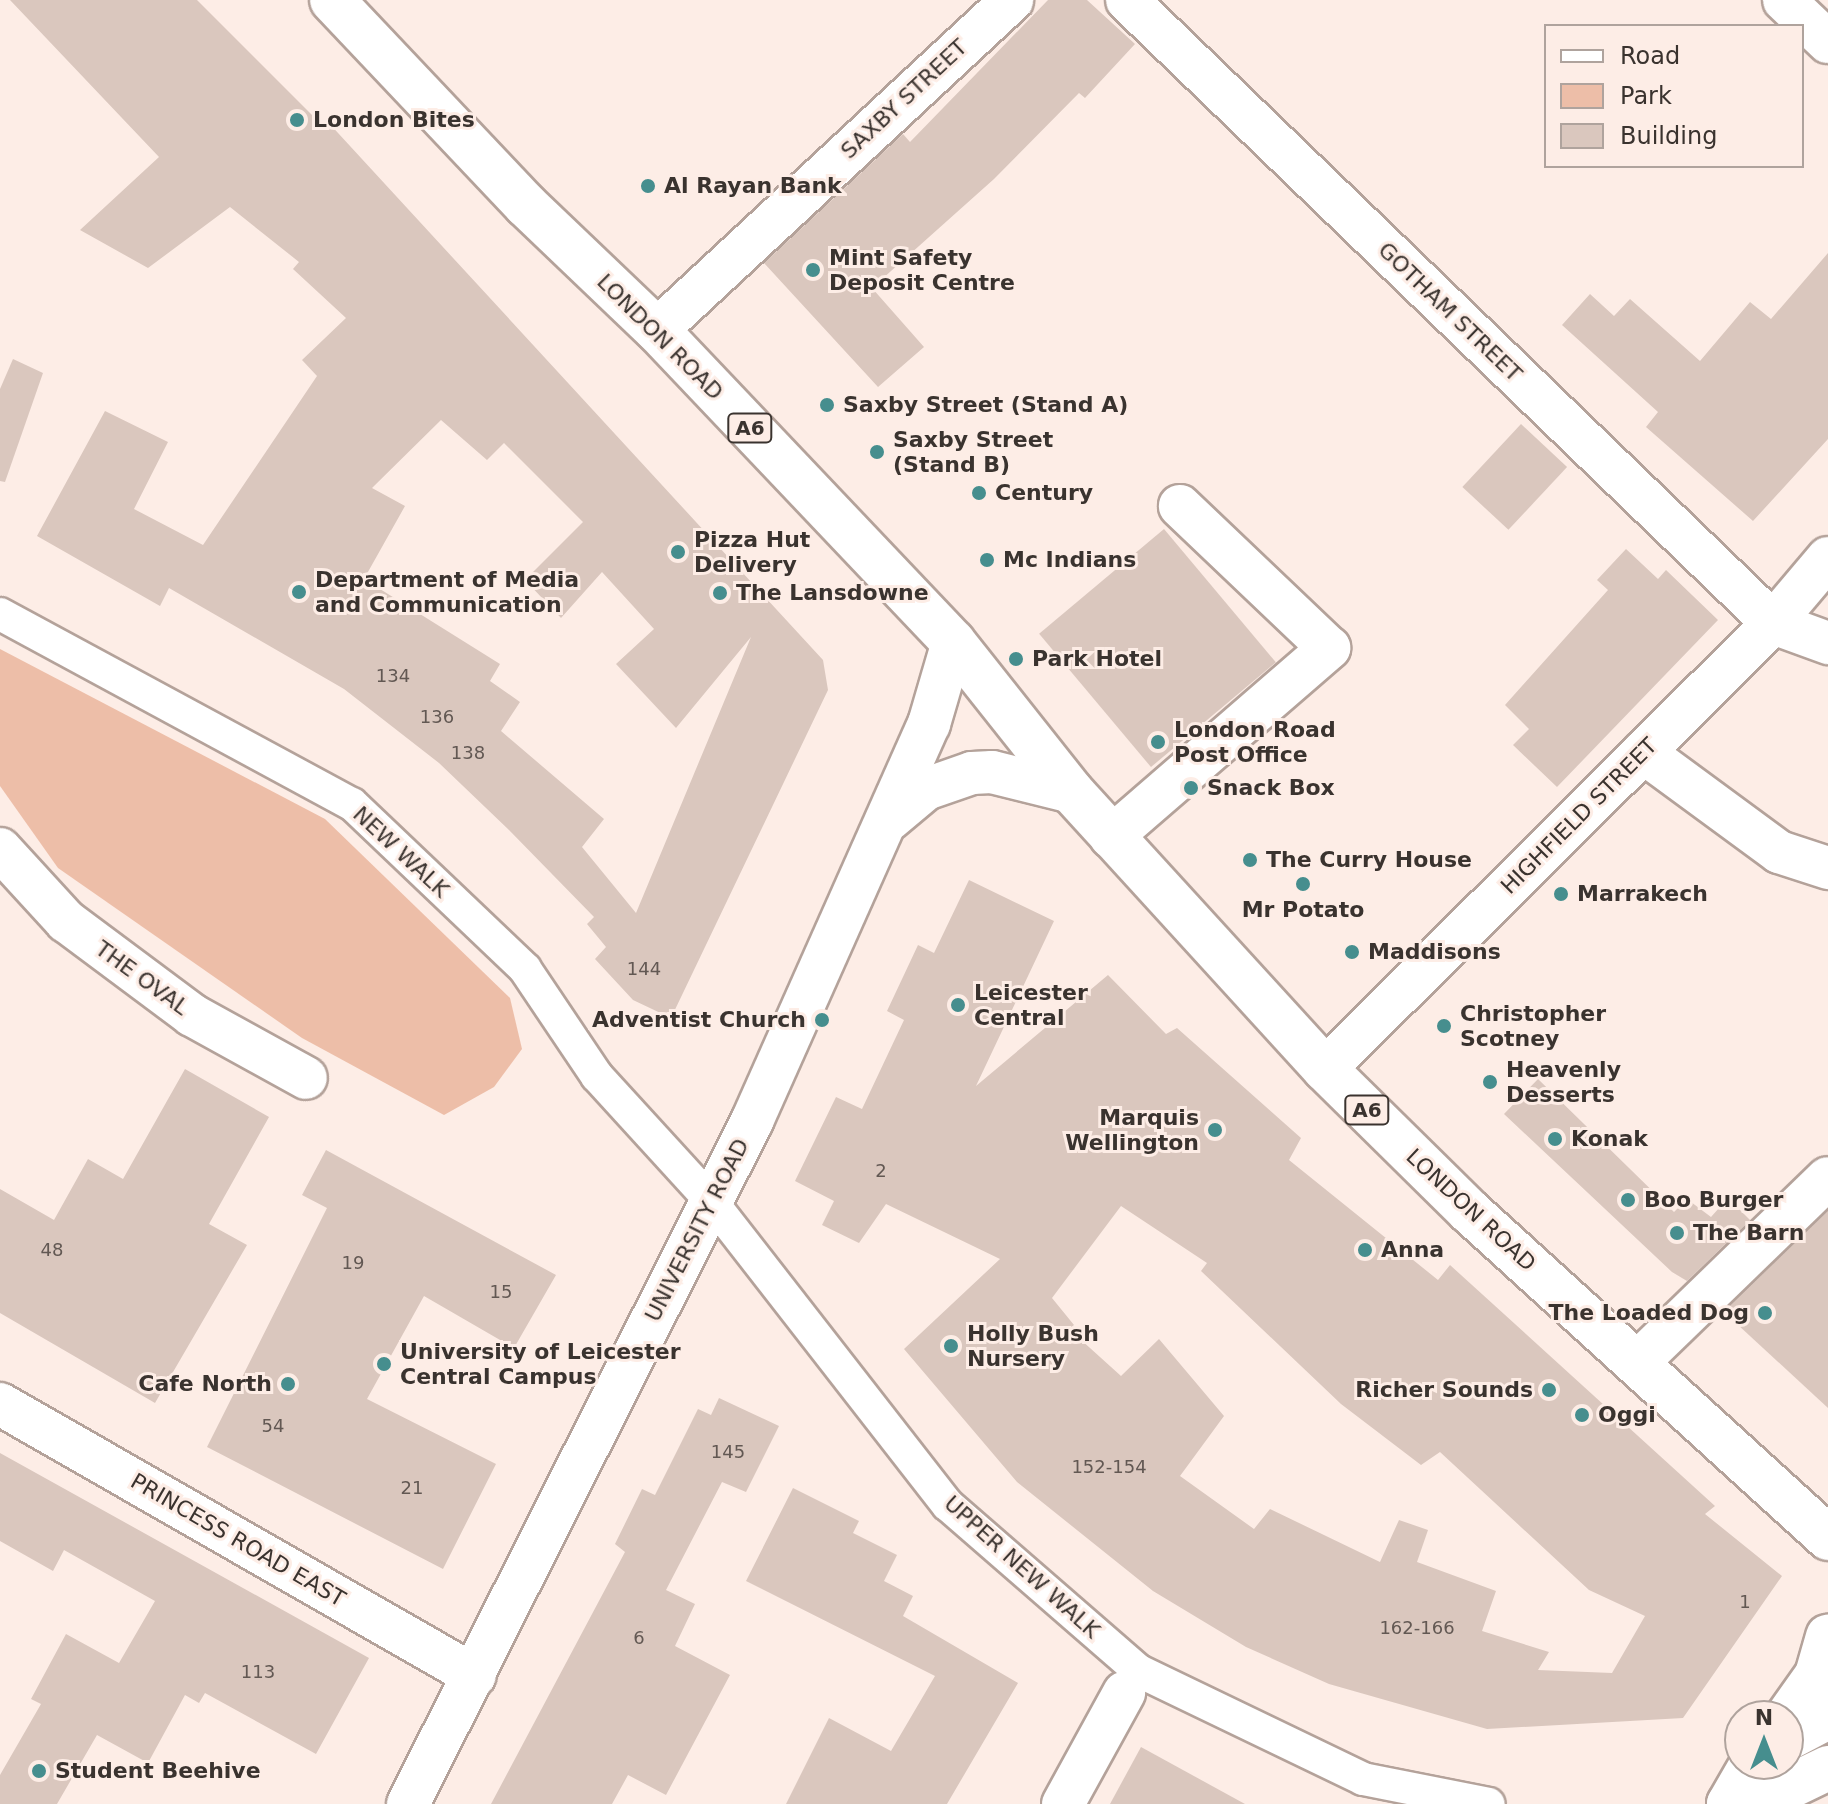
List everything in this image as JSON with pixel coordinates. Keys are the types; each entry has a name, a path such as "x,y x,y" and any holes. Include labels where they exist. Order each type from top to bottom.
{"main road":[{"name":"LONDON ROAD","path":"332,0 526,205 657,330 953,642 1111,837 1325,1069 1469,1211 1638,1362 1827,1543"},
{"path":"1799,1700 1817,1675 1828,1637"},
{"path":"1804,1730 1828,1717"},
{"path":"1729,1804 1828,1768"}],"street":[{"name":"SAXBY STREET","path":"657,330 1012,0"},
{"name":"GOTHAM STREET","path":"1127,0 1773,623"},
{"path":"1784,0 1828,42"},
{"path":"1111,837 1329,648 1180,506"},
{"name":"HIGHFIELD STREET","path":"1325,1069 1773,623 1828,558"},
{"name":"NEW WALK","path":"0,614 352,804 525,969 597,1076 711,1201"},
{"path":"1773,623 1828,643"},
{"name":"UNIVERSITY ROAD","path":"408,1804 752,1121 933,713 953,642"},
{"path":"1643,752 1779,852 1828,868"},
{"path":"883,824 926,789 972,773 992,772 1072,792"},
{"name":"THE OVAL","path":"0,849 66,921 192,1015 306,1078"},
{"path":"1638,1362 1828,1178"},
{"name":"UPPER NEW WALK","path":"711,1201 948,1505 1139,1671 1363,1779 1440,1801 1489,1804"},
{"name":"PRINCESS ROAD EAST","path":"0,1404 475,1676"},
{"path":"1063,1804 1124,1693"}],"green space":[{"path":"0,649 325,819 510,998 522,1049 494,1087 444,1115 302,1038 58,868 0,786"}],"building":[{"path":"10,0 197,0 320,123 327,121 823,660 828,690 671,1018 633,1000 595,959 606,947 587,924 594,917 509,830 439,763 344,689 169,588 160,606 37,536 105,411 168,442 134,509 203,545 317,376 302,360 346,318 293,269 299,262 230,207 148,268 80,230 159,157","holes":["441,420 487,460 504,443 583,522 525,580 561,618 602,572 654,629 616,664 676,728 751,637 636,913 582,847 604,819 501,731 520,702 490,681 500,664 364,579 405,506 372,488"]},
{"path":"1048,0 1087,0 1135,44 1085,98 1079,93 994,179 872,288 924,347 878,387 764,263 903,134 910,142"},
{"path":"1828,253 1828,439 1753,521 1646,427 1658,412 1562,325 1590,294 1614,316 1630,299 1700,361 1750,302 1771,319"},
{"path":"13,359 43,373 5,482 0,481 0,389"},
{"path":"1521,424 1567,467 1508,530 1462,487"},
{"path":"1164,529 1276,662 1151,767 1039,634"},
{"path":"1626,549 1658,579 1666,570 1718,620 1557,787 1513,745 1529,729 1505,705 1608,590 1597,580"},
{"path":"969,880 1054,921 976,1086 1108,975 1166,1034 1177,1028 1301,1138 1289,1160 1438,1280 1450,1265 1715,1506 1705,1514 1782,1576 1683,1718 1487,1729 1329,1684 1246,1647 1153,1591 1017,1482 904,1349 1000,1259 886,1204 859,1243 822,1225 834,1201 795,1181 836,1097 862,1109 904,1020 887,1011 918,945 934,953","holes":["1121,1206 1207,1263 1201,1271 1341,1404 1421,1465 1440,1452 1589,1590 1645,1616 1612,1673 1538,1670 1549,1652 1482,1631 1496,1591 1417,1562 1428,1530 1399,1520 1380,1562 1270,1509 1254,1529 1180,1476 1224,1416 1159,1339 1121,1376 1069,1329 1074,1325 1052,1298"]},
{"path":"185,1069 269,1117 209,1224 247,1245 155,1403 0,1313 0,1189 54,1220 88,1159 123,1179"},
{"path":"1538,1079 1674,1212 1687,1199 1711,1217 1728,1198 1750,1220 1687,1281 1672,1272 1504,1114"},
{"path":"326,1150 556,1275 514,1348 424,1296 367,1399 496,1464 443,1569 207,1447 327,1208 302,1195"},
{"path":"1828,1211 1828,1408 1724,1312"},
{"path":"719,1398 779,1426 746,1492 722,1482 666,1590 695,1604 675,1646 730,1675 666,1795 628,1775 612,1804 491,1804 625,1552 615,1544 642,1489 655,1495 698,1409 711,1415"},
{"path":"0,1453 369,1658 316,1754 205,1693 199,1703 185,1695 148,1763 97,1735 57,1804 0,1804 0,1775 41,1704 31,1699 66,1634 119,1663 155,1601 64,1550 53,1571 0,1541"},
{"path":"793,1488 859,1521 853,1533 897,1555 884,1581 913,1596 903,1616 1018,1683 947,1804 786,1804 829,1718 891,1751 935,1676 746,1581"},
{"path":"1141,1747 1245,1804 1110,1804"}],"place":[{"name":"London Bites","path":"297,120"},
{"name":"Al Rayan Bank","path":"648,186"},
{"name":"Mint Safety Deposit Centre","path":"813,270"},
{"name":"Saxby Street (Stand A)","path":"827,405"},
{"name":"Saxby Street (Stand B)","path":"877,452"},
{"name":"Century","path":"979,493"},
{"name":"Pizza Hut Delivery","path":"678,552"},
{"name":"Mc Indians","path":"987,560"},
{"name":"Department of Media and Communication","path":"299,592"},
{"name":"The Lansdowne","path":"720,593"},
{"name":"Park Hotel","path":"1016,659"},
{"name":"London Road Post Office","path":"1158,742"},
{"name":"Snack Box","path":"1191,788"},
{"name":"The Curry House","path":"1250,860"},
{"name":"Mr Potato","path":"1303,884"},
{"name":"Marrakech","path":"1561,894"},
{"name":"Maddisons","path":"1352,952"},
{"name":"Leicester Central","path":"958,1005"},
{"name":"Adventist Church","path":"822,1020"},
{"name":"Christopher Scotney","path":"1444,1026"},
{"name":"Heavenly Desserts","path":"1490,1082"},
{"name":"Marquis Wellington","path":"1215,1130"},
{"name":"Konak","path":"1555,1139"},
{"name":"Boo Burger","path":"1628,1200"},
{"name":"The Barn","path":"1677,1233"},
{"name":"Anna","path":"1365,1250"},
{"name":"The Loaded Dog","path":"1765,1313"},
{"name":"Holly Bush Nursery","path":"951,1346"},
{"name":"University of Leicester Central Campus","path":"384,1364"},
{"name":"Cafe North","path":"288,1384"},
{"name":"Richer Sounds","path":"1549,1390"},
{"name":"Oggi","path":"1582,1415"},
{"name":"Student Beehive","path":"39,1771"}]}
